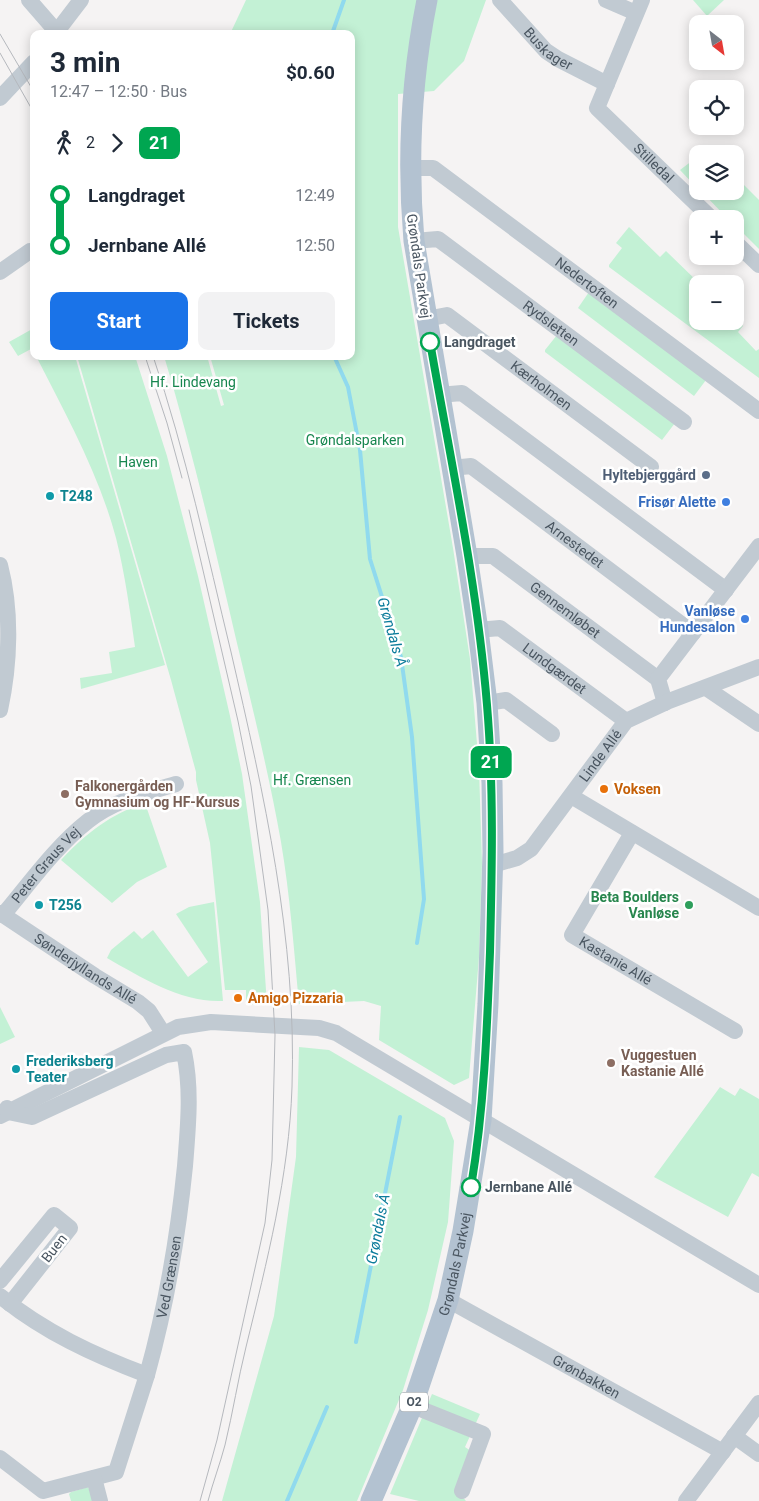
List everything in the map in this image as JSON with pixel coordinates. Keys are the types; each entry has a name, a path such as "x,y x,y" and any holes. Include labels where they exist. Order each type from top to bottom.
{"main road":[{"name":"Grøndals Parkvej","path":"371,1501 413,1404 448,1300 463,1231 481,1120 488,1004 493,865 492,783 487,703 467,556 414,241 410,168 412,101 418,47 427,0"}],"street":[{"path":"29,0 54,30"},
{"path":"58,30 81,0"},
{"name":"Buskager","path":"500,0 546,51 607,84"},
{"path":"606,0 639,7 607,84"},
{"path":"4,95 30,66"},
{"name":"Stilledal","path":"607,84 597,108 703,210"},
{"name":"Nedertoften","path":"410,168 433,168 759,411"},
{"name":"Rydsletten","path":"414,241 438,239 684,422"},
{"path":"0,272 30,251"},
{"path":"744,251 759,265"},
{"name":"Kærholmen","path":"426,319 447,315 651,467"},
{"path":"439,394 462,393 726,590"},
{"name":"Arnestedet","path":"452,468 471,466 693,633"},
{"path":"665,703 658,679 759,546"},
{"name":"Gennemløbet","path":"467,556 493,556 658,679"},
{"path":"0,564 5,592 8,636 0,710"},
{"name":"Lundgærdet","path":"478,630 500,628 626,721"},
{"name":"Linde Allé","path":"493,865 517,858 531,849 626,721 665,703 759,667"},
{"path":"706,688 759,724"},
{"path":"487,703 506,700 552,734"},
{"name":"Peter Graus Vej","path":"2,914 70,836 88,820 108,808 135,796 176,784"},
{"path":"571,796 759,908"},
{"name":"Kastanie Allé","path":"632,833 572,935 736,1031"},
{"name":"Sønderjyllands Allé","path":"2,914 95,976 138,1002 149,1012 163,1033"},
{"path":"3,1109 163,1033 189,1025 212,1022 319,1028 342,1037 759,1285"},
{"name":"Ved Grænsen","path":"0,1458 43,1491 64,1494 94,1478 116,1472 147,1375 164,1306 183,1185 189,1113 189,1075 184,1052 166,1055 32,1117 3,1109"},
{"name":"Buen","path":"0,1281 54,1215 70,1228 5,1300 42,1326 74,1344 147,1375"},
{"name":"Grønbakken","path":"448,1300 723,1452"},
{"path":"686,1501 759,1403"},
{"path":"424,1410 482,1434 462,1491"},
{"path":"734,1436 759,1454"},
{"path":"94,1478 100,1501"}],"green space":[{"name":"Grøndalsparken","path":"246,0 486,0 464,61 434,91 398,94 398,227 470,659 479,768 482,863 479,957 469,1078 454,1085 379,1040 381,1006 364,1001 299,1004 287,882 271,791 202,497 165,360 208,360 221,406 224,405 211,360 355,360 355,30 232,30"},
{"path":"693,0 724,0 708,15"},
{"path":"689,163 689,180 680,170"},
{"path":"744,185 759,200 759,249 744,234 744,210 719,210 710,200 744,200"},
{"path":"629,227 660,257 666,251 691,275 689,275 689,326 609,267 622,248 616,243"},
{"path":"589,292 706,380 694,396 578,308"},
{"path":"30,330 30,350 18,356 9,342"},
{"path":"694,330 740,330 738,332 756,351 759,349 759,378"},
{"path":"557,335 675,423 662,440 545,352"},
{"path":"38,360 76,360 165,665 81,689 80,678 112,673 109,652 135,647 116,538 101,491 70,423"},
{"name":"Haven","path":"78,360 136,360 167,456 198,576 242,774 260,902 267,1005 246,1004 246,990 225,990 210,843 196,780 196,772"},
{"path":"145,803 167,867 137,882 112,903 61,860 89,833 121,812"},
{"path":"214,902 223,1001 208,1001 178,994 148,981 107,958 111,950 134,931 142,939 153,930 188,977 208,962 176,914 189,907"},
{"path":"0,1007 15,1037 0,1044"},
{"path":"299,1047 329,1050 445,1118 454,1141 448,1222 428,1310 403,1390 357,1501 222,1501 274,1316 296,1157"},
{"path":"720,1087 735,1096 740,1088 759,1099 759,1177 752,1173 728,1217 654,1177"},
{"path":"432,1394 480,1414 465,1447 474,1453 460,1494 466,1501 419,1501 390,1494"},
{"path":"88,1487 94,1501 71,1501 69,1494 71,1492"}],"waterway":[{"name":"Grøndals Å","path":"333,30 344,0"},
{"name":"Grøndals Å","path":"336,360 348,387 360,450 370,559 401,657 412,737 424,899 417,943"},
{"name":"Grøndals Å","path":"356,1342 400,1117"},
{"name":"Grøndals Å","path":"287,1501 327,1407"}],"tram line":[{"path":"0,34 30,85"},
{"path":"0,53 30,106"},
{"path":"146,360 167,423 182,478"},
{"path":"154,360 176,429 195,503 255,759 276,868 284,922 292,1032 290,1120 282,1186 225,1445 208,1501"},
{"path":"189,510 238,721 251,786 268,910 275,1035 272,1160 265,1223 217,1440 200,1501"}],"bus line":[{"name":"21","path":"430,342 478,630 487,703 492,783 493,852 488,1004 481,1120 471,1187"}],"place":[{"name":"Langdraget","path":"430,342"},
{"name":"Hyltebjerggård","path":"706,475"},
{"name":"T248","path":"50,496"},
{"name":"Frisør Alette","path":"726,502"},
{"name":"Vanløse Hundesalon","path":"745,619"},
{"name":"Voksen","path":"604,789"},
{"name":"Falkonergården Gymnasium og HF-Kursus","path":"65,794"},
{"name":"T256","path":"39,905"},
{"name":"Beta Boulders Vanløse","path":"689,905"},
{"name":"Amigo Pizzaria","path":"238,998"},
{"name":"Vuggestuen Kastanie Allé","path":"611,1063"},
{"name":"Frederiksberg Teater","path":"16,1069"},
{"name":"Jernbane Allé","path":"471,1187"}],"park label":[{"name":"Hf. Lindevang","path":"193,382"},
{"name":"Hf. Grænsen","path":"312,780"}]}
